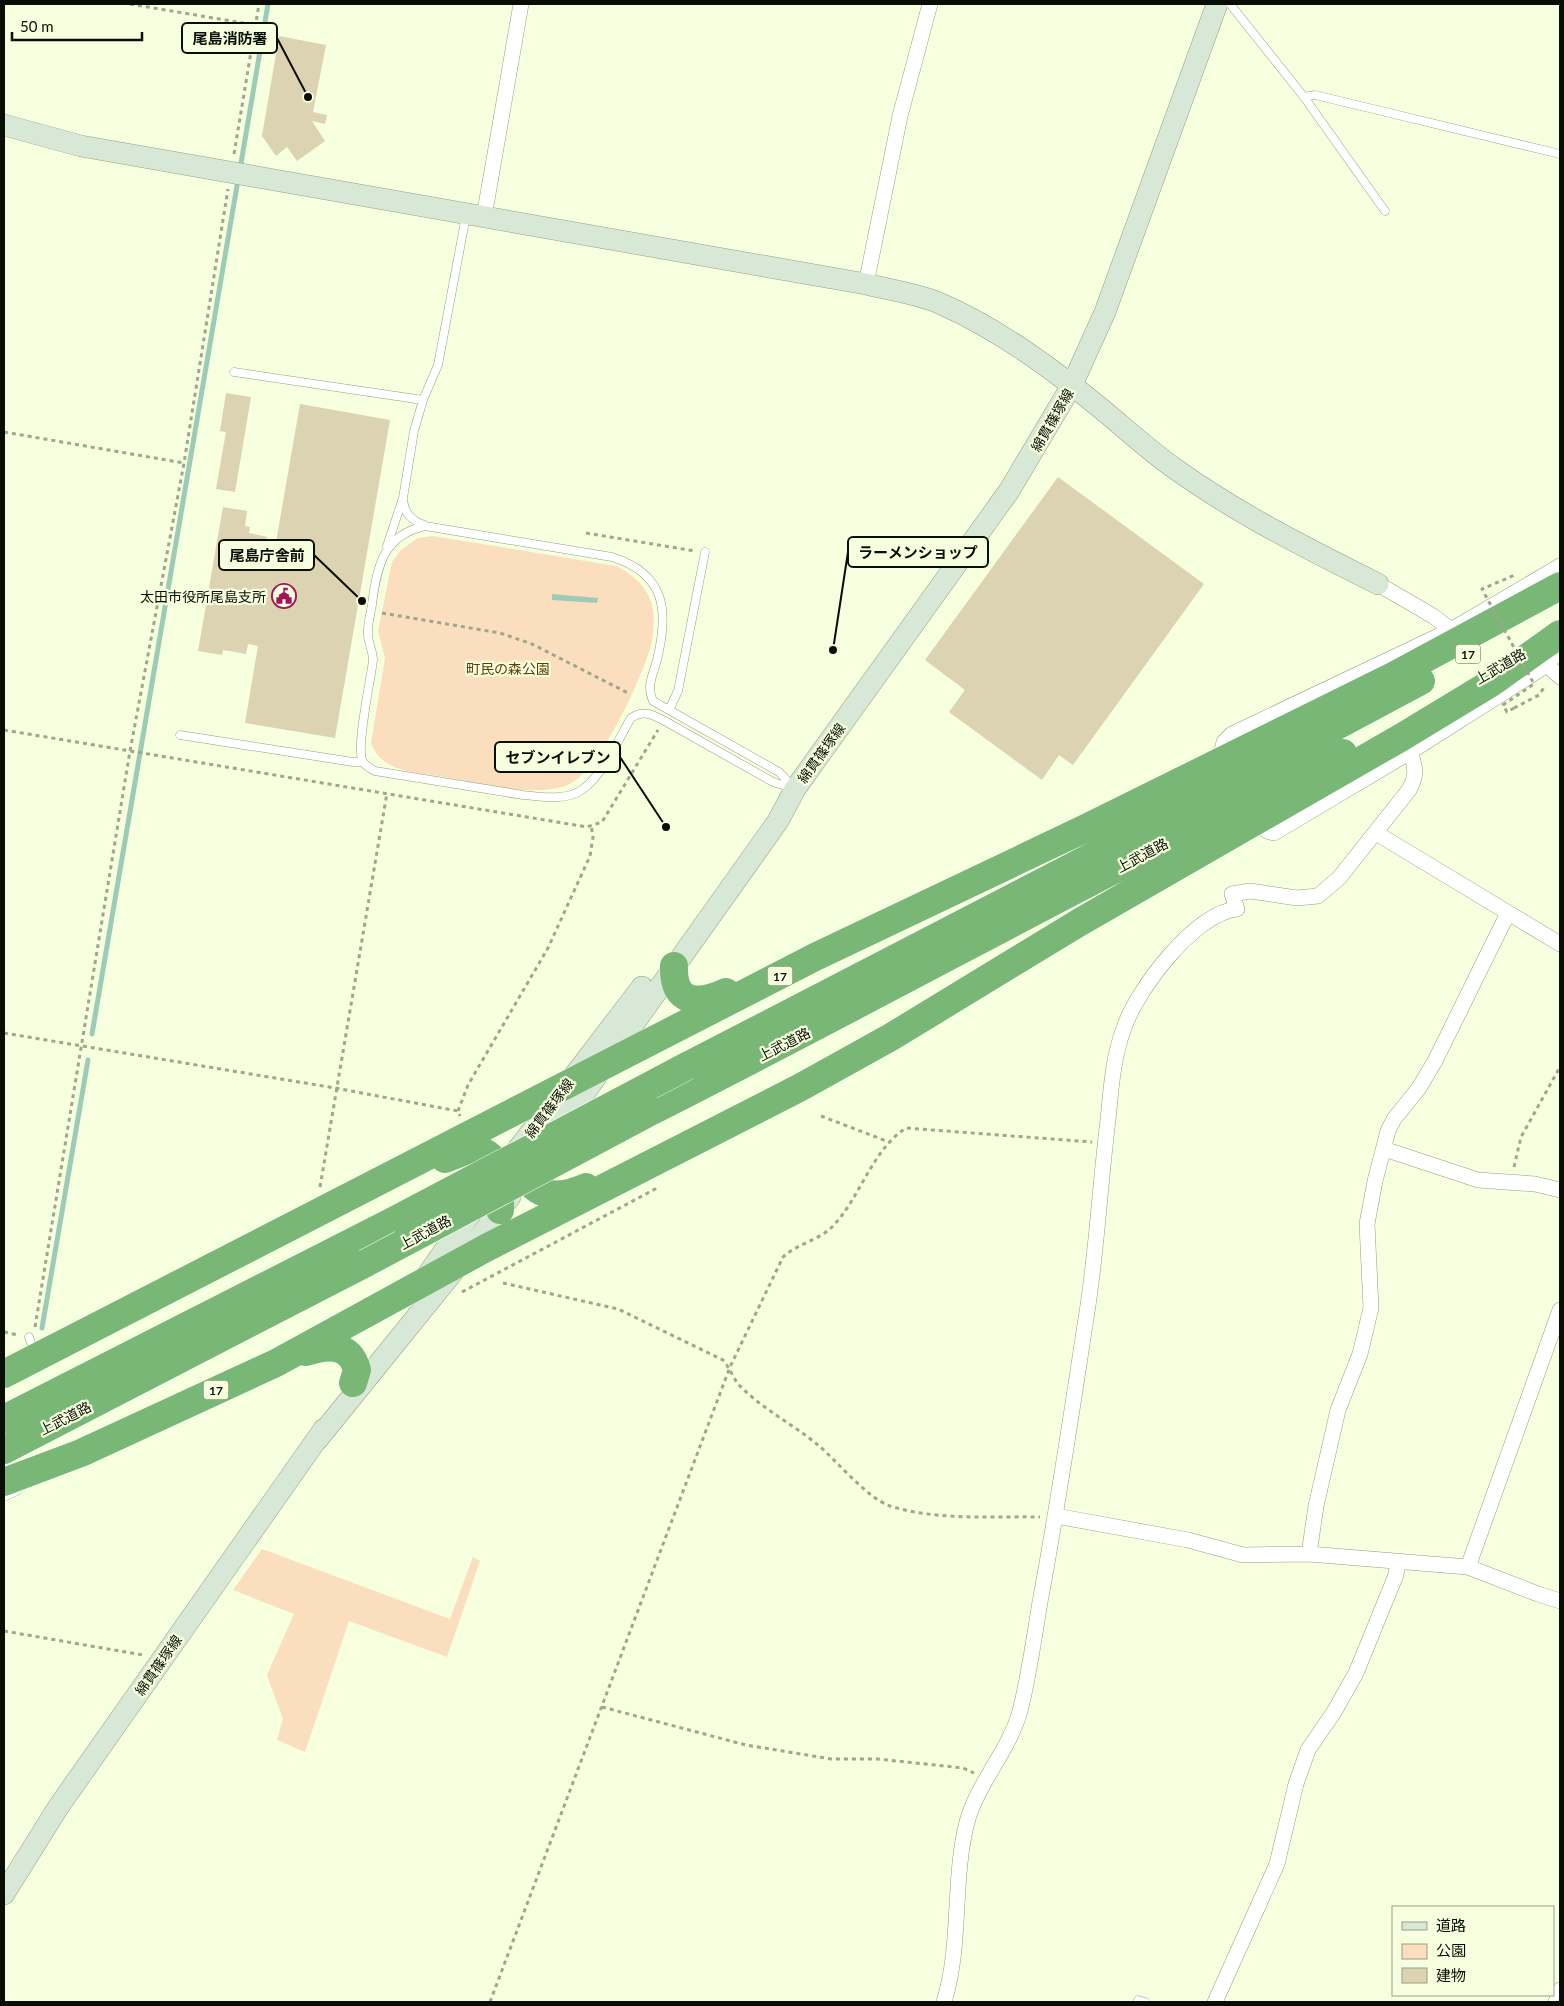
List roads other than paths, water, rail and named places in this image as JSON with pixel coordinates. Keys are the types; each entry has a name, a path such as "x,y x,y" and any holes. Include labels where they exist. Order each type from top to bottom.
{"highway":[{"name":"17","path":"4,1374 33,1347 386,1178 815,957 1084,829 1393,676 1560,586"},
{"name":"上武道路","path":"4,1419 399,1218 687,1066 1076,866 1359,716 1560,601"},
{"name":"17","path":"12,1486 276,1363 461,1262 685,1148 891,1037 1080,922 1258,822 1490,683 1560,633"},
{"name":"上武道路","path":"4,1450 366,1263 1235,806 1392,728 1560,633"},
{"path":"674,966 674,978 680,992 689,999 698,1001 714,998 779,968 815,957"},
{"path":"500,1210 526,1138"},
{"path":"386,1178 420,1169 471,1149 487,1154 498,1165 538,1191 562,1195 685,1148"},
{"path":"276,1363 310,1351 336,1346 349,1353 356,1364 357,1370 353,1383"}],"main road":[{"name":"綿貫篠塚線","path":"318,1440 353,1383 421,1284 603,1066 778,821 795,789 1009,491 1072,385 1121,271 1217,4"},
{"path":"4,125 81,146 866,284 938,302 965,315 1000,336 1072,385 1173,467 1214,495 1307,548 1378,584"},
{"name":"綿貫篠塚線","path":"526,1138 616,1022 768,813 795,789"},
{"name":"綿貫篠塚線","path":"4,1894 59,1806 318,1440 461,1262 500,1210"}],"street":[{"path":"476,215 520,4"},
{"path":"866,284 900,116 930,4"},
{"path":"1220,760 1224,742 1232,734 1451,630 1560,566"},
{"path":"1378,584 1433,616 1451,630"},
{"path":"1258,822 1268,831 1274,833 1410,752 1547,665 1554,680"},
{"path":"944,2002 952,1972 962,1848 973,1804 1009,1739 1020,1708 1056,1516 1092,1281 1114,1065 1125,1024 1149,983 1170,957 1201,925 1215,915 1228,910 1238,909 1232,894 1250,891 1297,898 1318,896 1339,878 1376,833 1415,779 1415,765 1410,752"},
{"path":"1376,833 1560,944"},
{"path":"1310,1554 1316,1506 1338,1410 1360,1354 1371,1308 1367,1224 1375,1181 1388,1131 1394,1119 1419,1088 1435,1061 1508,913"},
{"path":"1384,1149 1478,1180 1511,1182 1560,1190"},
{"path":"1468,1567 1560,1310"},
{"path":"1056,1516 1188,1540 1244,1555 1310,1554 1468,1567 1538,1594 1560,1600"},
{"path":"1215,2002 1277,1864 1296,1784 1308,1750 1334,1712 1356,1673 1396,1575 1398,1560"},
{"path":"1556,2002 1560,1990"}],"lane":[{"path":"1230,4 1304,97 1385,211"},
{"path":"1304,97 1315,95 1560,154"},
{"path":"362,762 360,746 373,657 368,634 381,560 391,537 403,498 414,431 423,400 438,365 476,215"},
{"path":"234,372 423,400"},
{"path":"403,498 404,508 409,517 425,526 612,557 631,563 642,570 655,585 662,603 664,622 661,642 649,684 653,701 779,772 795,789"},
{"path":"381,560 390,545 400,536 411,529 425,526"},
{"path":"669,710 680,682 705,552"},
{"path":"1547,665 1560,657"},
{"path":"180,735 362,762 375,771 544,797 570,795 583,789 597,774 631,718 638,713 650,714 772,782 795,789"},
{"path":"4,1497 12,1486"}],"waterway":[{"path":"240,169 268,4"},
{"path":"92,1034 238,180"},
{"path":"42,1328 88,1060"}],"place":[{"name":"尾島消防署","path":"308,97"},
{"name":"太田市役所尾島支所","path":"284,596"},
{"name":"尾島庁舎前","path":"362,601"},
{"name":"ラーメンショップ","path":"833,650"},
{"name":"セブンイレブン","path":"666,827"}],"park label":[{"name":"町民の森公園","path":"508,668"}]}
